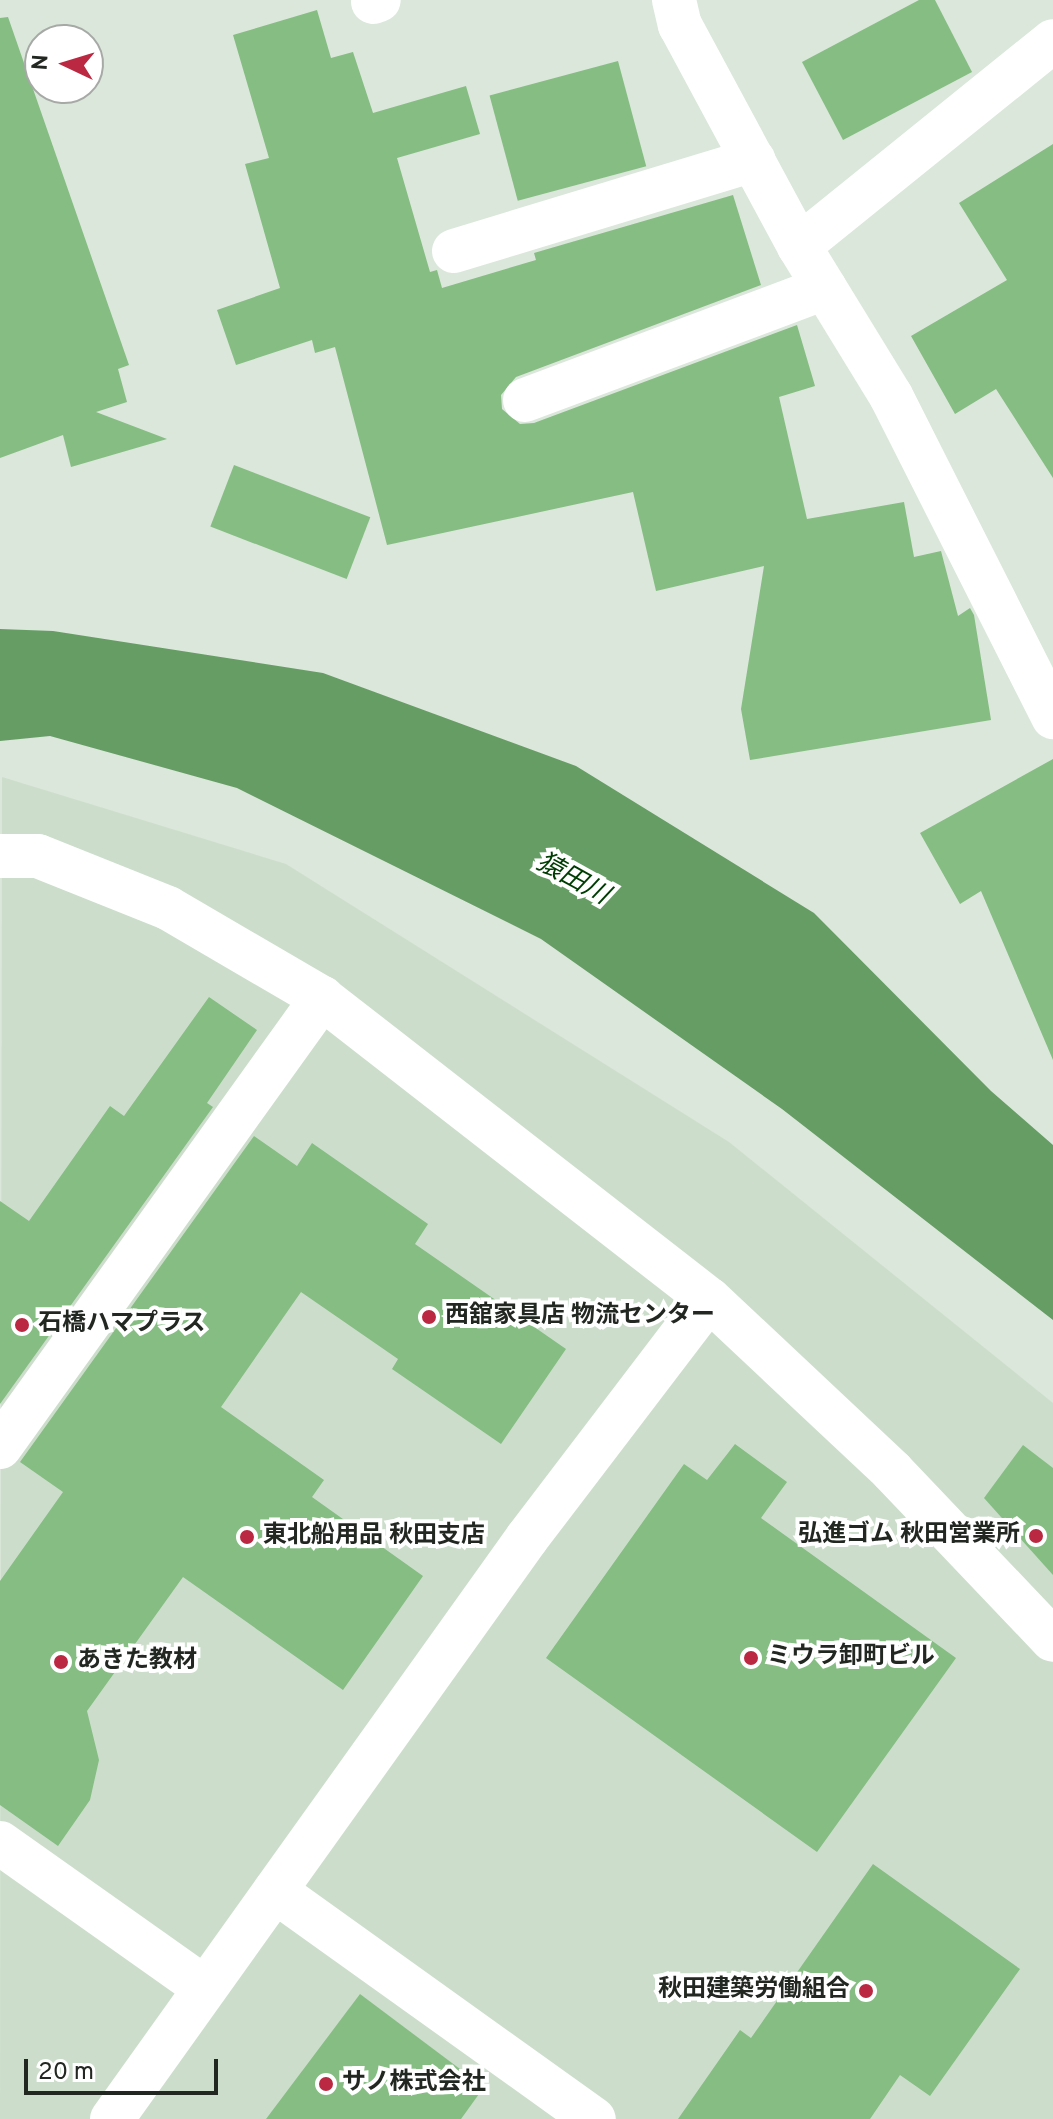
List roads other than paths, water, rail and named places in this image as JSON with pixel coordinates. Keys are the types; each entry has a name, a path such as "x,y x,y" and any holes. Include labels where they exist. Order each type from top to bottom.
{"street":[{"path":"674,0 680,25 799,246 891,396 1053,717"},
{"path":"799,246 1053,41"},
{"path":"454,251 753,160"},
{"path":"525,400 825,288"},
{"path":"0,856 38,856 168,908 322,998 709,1299 892,1471 1053,1640"},
{"path":"0,1447 322,998"},
{"path":"112,2119 527,1538 709,1299"},
{"path":"0,1843 205,1988"},
{"path":"275,1891 594,2119"}],"water":[{"name":"猿田川","path":"0,629 53,631 323,673 576,766 814,913 991,1091 1053,1145 1053,1320 782,1109 541,939 237,788 50,736 0,741"}],"place":[{"name":"西舘家具店 物流センター","path":"429,1317"},
{"name":"石橋ハマプラス","path":"22,1325"},
{"name":"弘進ゴム 秋田営業所","path":"1036,1536"},
{"name":"東北船用品 秋田支店","path":"247,1537"},
{"name":"ミウラ卸町ビル","path":"751,1658"},
{"name":"あきた教材","path":"61,1662"},
{"name":"秋田建築労働組合","path":"866,1991"},
{"name":"サノ株式会社","path":"326,2084"}]}
